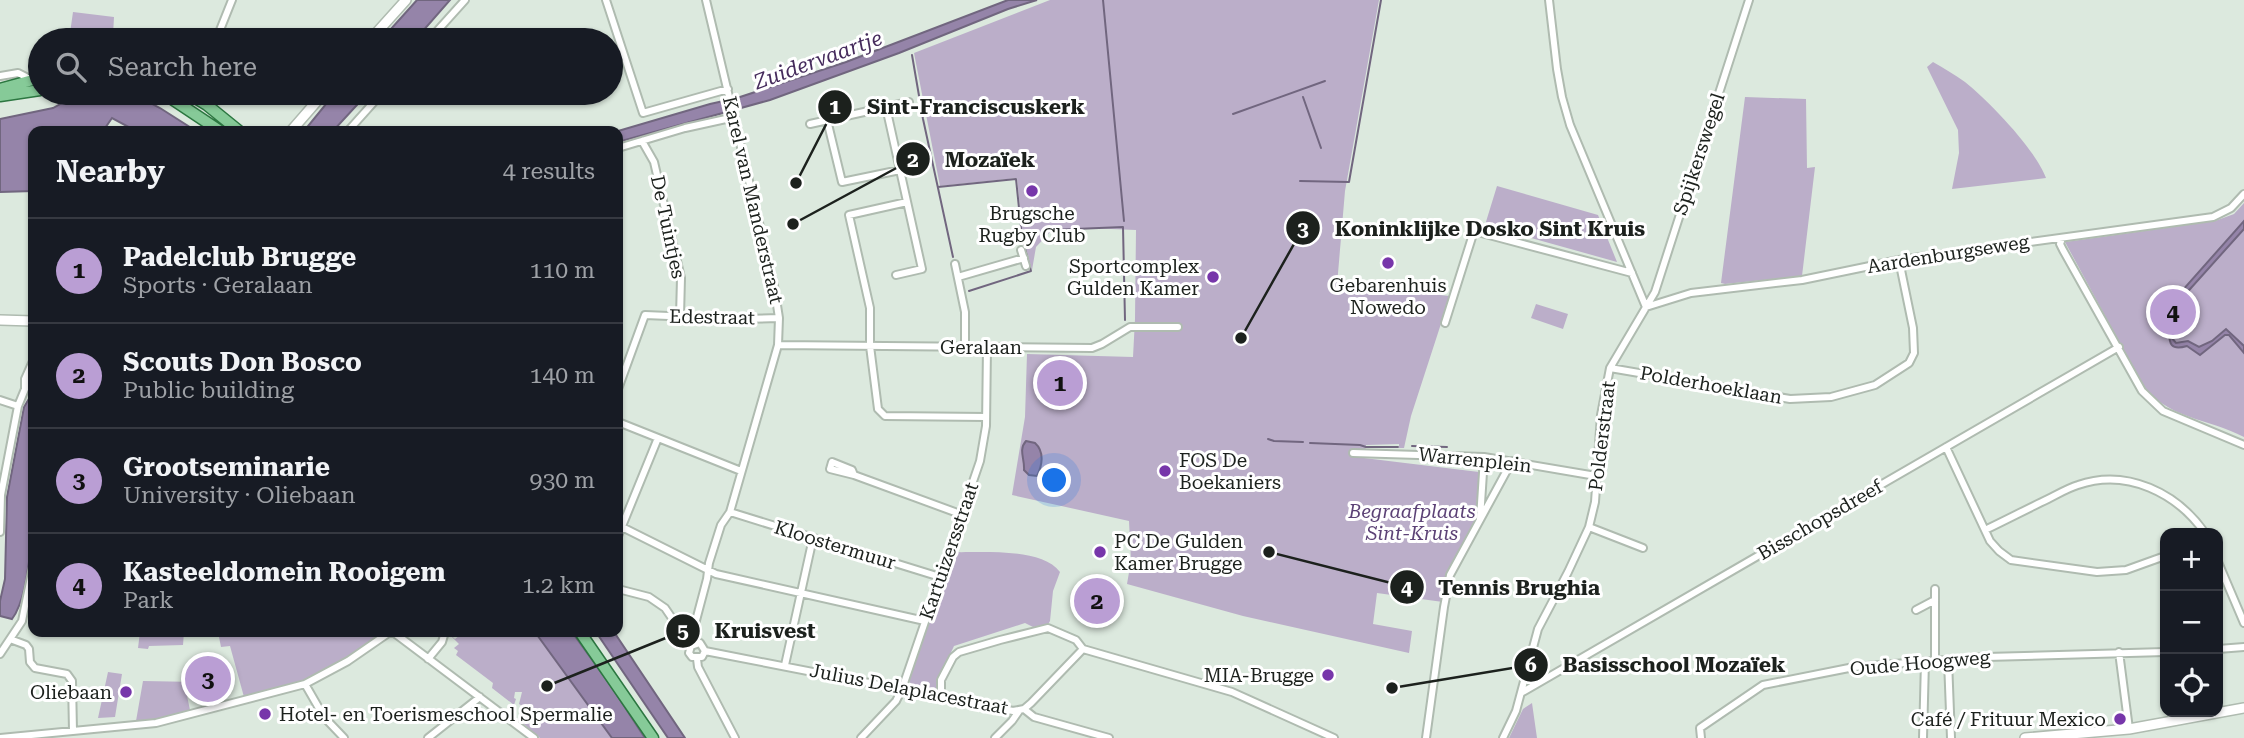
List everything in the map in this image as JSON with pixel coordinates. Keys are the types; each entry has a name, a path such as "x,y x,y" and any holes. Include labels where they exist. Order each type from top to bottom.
{"main road":[{"path":"0,89 28,81"},
{"path":"0,96 28,92"},
{"path":"183,105 213,126"},
{"path":"205,105 233,126"},
{"path":"583,637 653,738"},
{"path":"590,637 660,738"}],"street":[{"path":"221,28 232,0"},
{"path":"381,28 406,0"},
{"path":"440,28 465,0"},
{"path":"606,0 615,28"},
{"name":"Karel van Manderstraat","path":"684,635 694,628 709,563 721,525 730,512 778,345 779,318 774,286 706,0"},
{"path":"1549,0 1559,83 1570,125 1646,307"},
{"name":"Spijkerswegel","path":"1646,307 1655,292 1749,0"},
{"path":"623,52 643,113 729,93"},
{"path":"0,76 18,73 28,76"},
{"path":"810,124 909,102"},
{"path":"295,126 314,105"},
{"path":"352,126 371,105"},
{"path":"886,107 922,270 896,275"},
{"path":"623,147 685,128 735,117"},
{"path":"827,120 842,182 900,170"},
{"name":"De Tuintjes","path":"642,141 654,162 681,278 680,316"},
{"name":"Aardenburgseweg","path":"1646,307 1691,293 1802,280 1899,260 2213,217 2231,208 2244,194"},
{"path":"907,202 849,215 870,308 870,346 878,409 885,416 986,417"},
{"path":"1445,323 1474,231 1632,273"},
{"path":"2063,237 2060,244 2063,250 2142,391 2162,411 2244,445"},
{"path":"958,277 1025,262 1021,250"},
{"name":"Polderhoeklaan","path":"1610,368 1790,399 1831,397 1875,385 1909,363 1914,353 1913,328 1899,260"},
{"path":"955,264 965,312 965,347"},
{"name":"Polderstraat","path":"1503,738 1516,711 1538,629 1589,527 1595,502 1601,415 1610,368 1646,307"},
{"name":"Edestraat","path":"623,375 645,315 779,318"},
{"path":"0,320 28,321"},
{"name":"Geralaan","path":"778,345 1092,348 1130,327 1178,327"},
{"name":"Kartuizersstraat","path":"861,738 896,701 902,689 963,515 985,441 987,347"},
{"name":"Bisschopsdreef","path":"1521,693 2119,347"},
{"path":"25,389 24,379 28,371"},
{"path":"0,532 1,495 18,406 28,385"},
{"path":"0,400 18,406"},
{"path":"623,424 741,471"},
{"path":"623,519 658,438"},
{"path":"1946,447 1985,530 1999,551 2011,560 2097,572 2126,570 2160,558"},
{"name":"Warrenplein","path":"1353,453 1484,457 1596,476"},
{"path":"1478,524 1484,457"},
{"path":"1426,738 1450,575 1512,461"},
{"path":"854,475 963,515"},
{"path":"1985,530 2076,485 2096,480 2132,482 2160,492 2179,504 2202,528"},
{"name":"Kloostermuur","path":"730,512 940,577"},
{"path":"623,527 709,570 925,621"},
{"path":"1589,527 1643,548"},
{"path":"785,665 813,538"},
{"path":"2223,574 2244,623"},
{"path":"1935,589 1935,660"},
{"path":"623,590 641,594 657,602 672,616 691,646 689,653 697,659"},
{"path":"0,654 22,621 28,592"},
{"path":"1916,610 1935,600"},
{"path":"941,697 941,680 953,657 959,652 1048,628 1076,640 1083,649 1232,692 1318,735 1334,738"},
{"path":"0,738 156,723 207,710 305,684 348,661 384,637"},
{"path":"398,637 531,737"},
{"path":"428,659 444,637"},
{"path":"10,639 26,645 30,662 35,668 67,674 70,677 73,731"},
{"path":"691,646 699,643 705,651 702,657 697,659"},
{"path":"2223,649 2244,647"},
{"path":"995,738 1083,649"},
{"name":"Julius Delaplacestraat","path":"705,651 1007,710 1021,710 1084,734 1109,738"},
{"path":"2119,652 2123,732"},
{"name":"Oude Hoogweg","path":"1701,738 1700,728 1763,685 1854,667 1925,660 2160,652"},
{"path":"697,659 698,667 735,738"},
{"path":"1923,738 1925,660"},
{"path":"1948,660 1951,738"},
{"path":"305,684 324,717 344,738"},
{"path":"428,738 480,697"},
{"path":"2025,738 2123,732 2244,708"}],"green space":[{"name":"Sportcomplex Gulden Kamer","path":"1050,0 1379,0 1345,191 1337,285 1450,296 1411,416 1404,448 1399,448 1399,444 1366,445 1364,458 1479,472 1475,523 1446,577 1443,602 1377,593 1373,624 1412,631 1409,653 1243,616 1127,584 1131,561 1129,521 1012,495 1025,417 1027,354 1133,357 1136,230 1086,228 1051,231 1036,247 1032,270 1023,237 1017,178 940,186 914,53"},
{"path":"73,12 114,17 113,28 71,28"},
{"path":"1933,62 1965,82 1999,113 2022,140 2046,178 1952,189 1959,153 1958,130 1927,67"},
{"path":"1745,97 1806,99 1807,168 1815,167 1802,276 1725,284 1721,283"},
{"path":"1497,186 1598,215 1617,262 1485,225"},
{"path":"2244,203 2244,437 2175,411 2151,394 2141,382 2065,242 2215,221 2234,214"},
{"path":"1536,304 1568,314 1563,329 1531,318"},
{"path":"952,552 1010,553 1039,558 1051,564 1060,572 1053,591 1050,621 1047,626 1033,627 1025,623 954,646 938,680 938,690 913,686 908,680"},
{"path":"139,637 184,637 183,645 138,648"},
{"path":"219,637 377,637 348,658 306,681 244,697 230,646 221,647"},
{"path":"452,637 539,637 612,738 540,738 518,719 529,710 519,704 522,692 515,692 514,705 492,688 493,683 456,655 458,651 454,648 459,644"},
{"path":"108,672 122,674 115,717 98,718"},
{"path":"143,681 197,682 198,690 186,691 190,710 157,719 136,721"},
{"path":"1532,703 1537,738 1509,738 1523,709"}],"shaded area":[{"path":"417,0 450,0 426,28 392,28"},
{"path":"1008,0 1037,0 770,100 623,141 623,130 737,98 846,62"},
{"path":"58,105 154,105 188,126 127,126 112,118 106,126 28,126 28,191 0,192 0,119"},
{"path":"325,105 357,105 338,126 308,126"},
{"path":"2244,221 2244,229 2164,318 2165,310"},
{"path":"2171,319 2175,328 2171,337 2176,343 2188,341 2199,347 2212,341 2226,329 2244,346 2244,353 2229,335 2225,335 2200,355 2187,346 2174,347 2171,345 2167,322"},
{"path":"28,400 28,567 21,601 12,619 0,616 0,601 5,579 7,497 24,407"},
{"path":"1026,441 1035,443 1040,451 1041,464 1037,476 1029,475 1024,470 1022,451"},
{"path":"539,637 576,637 645,738 612,738"},
{"path":"599,637 617,637 685,738 668,738"}],"waterway":[{"path":"1103,0 1124,221"},
{"path":"1300,181 1349,182 1381,0"},
{"path":"912,55 953,257"},
{"path":"1233,114 1325,81"},
{"path":"1303,97 1321,148"},
{"path":"938,187 1016,179 1022,237 1031,271 969,291"},
{"path":"1051,230 1123,227 1125,320"},
{"path":"1268,439 1303,442"},
{"path":"1310,443 1398,447"},
{"path":"1412,446 1447,447"}],"place":[{"name":"Sint-Franciscuskerk","path":"796,183"},
{"name":"Brugsche Rugby Club","path":"1032,191"},
{"name":"Mozaïek","path":"793,224"},
{"name":"Gebarenhuis Nowedo","path":"1388,263"},
{"name":"Sportcomplex Gulden Kamer","path":"1213,277"},
{"name":"Kasteeldomein Rooigem","path":"2173,312"},
{"name":"Koninklijke Dosko Sint Kruis","path":"1241,338"},
{"name":"Padelclub Brugge","path":"1060,383"},
{"name":"FOS De Boekaniers","path":"1165,471"},
{"name":"PC De Gulden Kamer Brugge","path":"1100,552"},
{"name":"Tennis Brughia","path":"1269,552"},
{"name":"Scouts Don Bosco","path":"1097,601"},
{"name":"MIA-Brugge","path":"1328,675"},
{"name":"Grootseminarie","path":"208,679"},
{"name":"Kruisvest","path":"547,686"},
{"name":"Basisschool Mozaïek","path":"1392,688"},
{"name":"Oliebaan","path":"126,692"},
{"name":"Hotel- en Toerismeschool Spermalie","path":"265,714"},
{"name":"Café / Frituur Mexico","path":"2120,719"}],"water label":[{"name":"Zuidervaartje","path":"818,60"}],"park label":[{"name":"Begraafplaats Sint-Kruis","path":"1412,522"}]}
